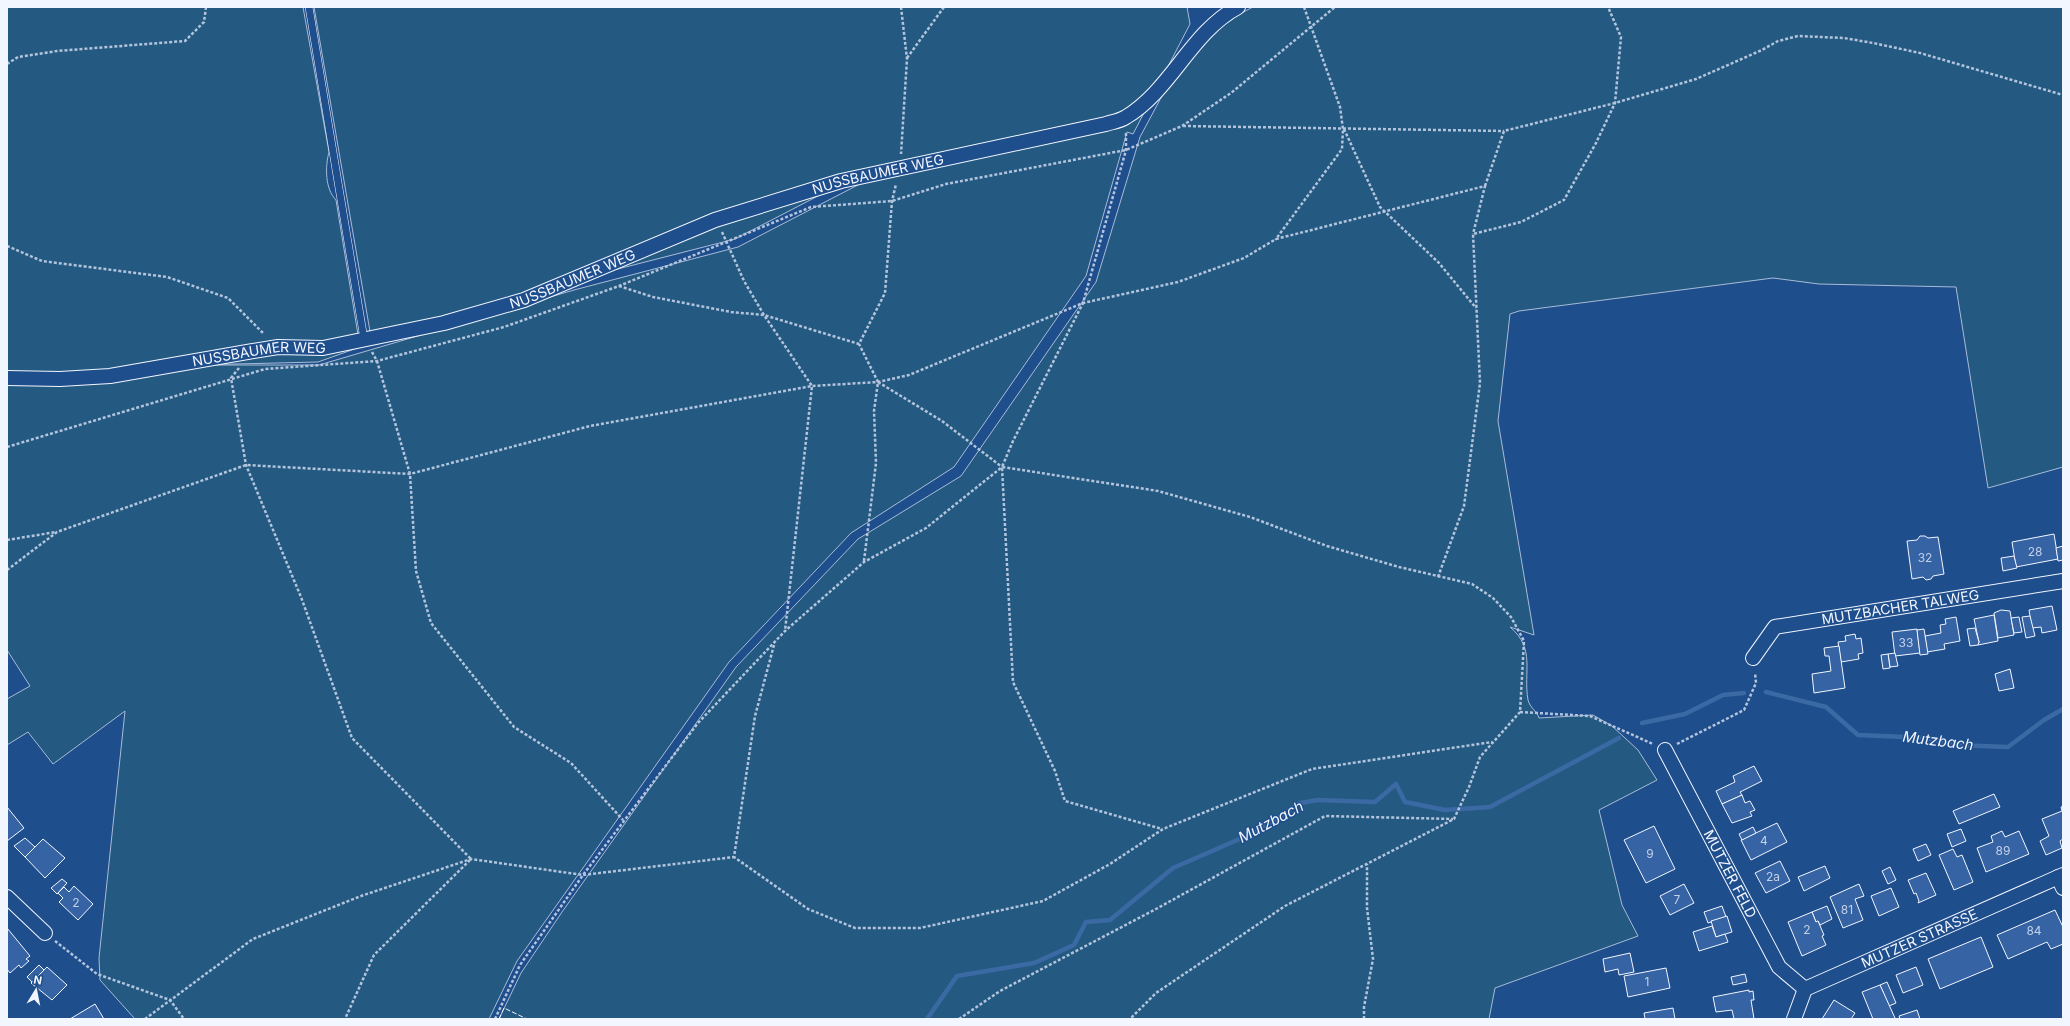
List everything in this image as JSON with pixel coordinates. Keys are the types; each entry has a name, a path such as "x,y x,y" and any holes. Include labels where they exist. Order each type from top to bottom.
{"street":[{"name":"NUSSBAUMER WEG","path":"7,378 60,380 110,376 278,347 323,348 444,323 524,300 715,220 841,181 901,169 992,147 1106,124 1126,118 1156,92 1201,38 1224,14 1238,7"},
{"name":"MUTZBACHER TALWEG","path":"1753,658 1775,627 2063,580"},
{"name":"MUTZER FELD","path":"1665,750 1779,967 1805,989"},
{"name":"MUTZER STRASSE","path":"1805,989 2061,880"},
{"path":"7,897 45,933"},
{"path":"1794,1019 1805,989"}],"lane":[{"path":"309,7 364,339"}],"path":[{"path":"7,64 18,58 57,51 185,41 204,22 206,7"},
{"path":"859,344 885,293 892,201 901,169 907,58 901,7"},
{"path":"907,58 944,7"},
{"path":"1276,238 1342,149 1343,129 1340,107 1304,7"},
{"path":"1163,829 1065,801 1055,771 1013,682 1002,467 1013,441 1083,303 1126,150 1182,126 1230,93 1335,7"},
{"path":"1473,234 1521,222 1564,200 1596,143 1615,103 1621,37 1608,7"},
{"path":"1182,126 1504,131 1615,103 1696,79 1778,41 1798,36 1844,38 1920,53 2063,95"},
{"path":"1343,129 1380,207 1439,263 1476,308"},
{"path":"1438,577 1464,506 1480,383 1473,234 1485,186 1504,131"},
{"path":"7,540 57,532 246,466 410,474 590,426 812,386 878,382 909,375 1083,303 1178,282 1244,258 1276,238 1485,186"},
{"path":"715,220 727,240 744,281 764,315 812,386 785,631"},
{"path":"7,246 42,262 167,277 228,298 278,347"},
{"path":"619,286 653,296 731,312 764,315 859,344 878,382 942,421 1002,467 1158,491 1250,517 1327,546 1438,577 1472,584 1493,598 1511,617 1524,641 1520,712 1480,757 1469,787 1454,819 1285,906 1156,993 1130,1019"},
{"path":"364,339 378,361 410,474 416,570 431,623 514,727 571,764 623,820"},
{"path":"253,351 231,378 246,466 301,597 352,738 471,859"},
{"path":"864,562 876,463 874,411 878,382"},
{"path":"495,1019 520,966 623,820 698,723 785,631 864,562 926,528 1002,467"},
{"path":"7,570 57,532"},
{"path":"734,857 754,716 774,644"},
{"path":"1520,712 1590,716 1626,731 1665,750 1744,710 1756,683 1753,658"},
{"path":"145,1019 253,939 361,896 471,859 583,875 734,857 808,909 855,928 920,928 1044,901 1110,864 1163,829 1312,768 1493,742"},
{"path":"959,1019 1000,990 1156,909 1325,816 1454,819"},
{"path":"345,1019 374,955 471,859"},
{"path":"1364,1019 1364,1006 1373,959 1367,908 1367,864"},
{"path":"45,933 97,974 170,1000 184,1019"}],"shaded area":[{"path":"7,7 303,7 329,152 327,164 328,184 332,195 336,200 360,347 318,362 195,365 319,365 574,290 738,247 883,172 843,183 735,239 571,281 372,343 314,7 1187,7 1190,24 1133,134 1127,132 1086,276 954,467 851,533 729,662 517,961 489,1019 135,1019 100,980 99,958 125,711 53,764 28,732 7,745 7,699 30,686 7,650"},
{"path":"1253,7 2063,7 2063,467 1988,488 1956,287 1819,284 1773,278 1519,311 1510,314 1498,421 1534,635 1510,627 1518,635 1526,652 1528,700 1539,718 1593,715 1612,726 1638,750 1657,780 1599,810 1622,905 1638,936 1495,988 1489,1019 499,1019 521,973 562,912 736,667 858,539 961,476 1096,282 1140,137 1193,38"}],"building":[{"path":"2054,534 2058,559 2016,567 2012,542"},
{"path":"1920,536 1925,536 1928,538 1938,537 1944,574 1933,576 1931,579 1926,580 1923,577 1912,579 1907,541 1917,540"},
{"path":"2063,546 2063,560 2058,561 2056,548"},
{"path":"2014,556 2017,568 2003,571 2001,558"},
{"path":"2052,606 2057,630 2042,633 2041,627 2032,628 2029,610"},
{"path":"2001,610 2010,611 2014,635 1998,638 1994,613"},
{"path":"1994,615 1998,641 1978,645 1979,642 1974,619"},
{"path":"2030,616 2035,636 2026,638 2022,617"},
{"path":"1956,617 1960,641 1944,644 1945,649 1927,652 1925,636 1941,633 1940,625 1946,624 1945,619"},
{"path":"2019,617 2022,632 2014,633 2011,618"},
{"path":"1975,628 1979,642 1978,645 1970,646 1967,629"},
{"path":"1917,629 1920,653 1895,656 1892,632"},
{"path":"1924,629 1928,654 1920,655 1917,630"},
{"path":"1855,634 1856,639 1861,638 1863,653 1858,654 1859,659 1841,662 1838,642 1846,641 1845,636"},
{"path":"1839,646 1845,688 1814,693 1812,674 1831,671 1829,656 1825,656 1824,648"},
{"path":"1895,653 1898,666 1890,667 1888,654"},
{"path":"1888,654 1890,668 1883,669 1881,655"},
{"path":"2010,669 2014,688 1999,691 1995,674"},
{"path":"1754,766 1762,781 1740,792 1742,795 1722,804 1716,791 1735,782 1733,776"},
{"path":"1994,794 2000,807 1959,824 1953,811"},
{"path":"1742,795 1745,803 1750,801 1755,810 1750,812 1752,816 1732,823 1722,804"},
{"path":"2063,806 2063,839 2060,841 2062,848 2046,855 2040,841 2049,836 2042,819 2062,811 2061,807"},
{"path":"7,807 24,828 7,841"},
{"path":"1777,823 1787,842 1751,860 1741,840"},
{"path":"1654,826 1675,869 1646,883 1624,840"},
{"path":"1753,827 1756,833 1742,840 1739,834"},
{"path":"1961,829 1966,841 1952,847 1947,834"},
{"path":"2002,831 2005,837 2019,831 2029,854 1986,872 1977,848 1993,842 1991,836"},
{"path":"25,838 35,847 25,857 14,846"},
{"path":"43,839 65,858 45,878 25,857"},
{"path":"1926,844 1931,855 1918,861 1913,849"},
{"path":"1953,849 1957,857 1962,855 1973,882 1954,890 1939,855"},
{"path":"1780,861 1790,881 1766,893 1755,873"},
{"path":"1825,866 1830,878 1804,891 1798,877"},
{"path":"1890,867 1896,880 1888,884 1882,871"},
{"path":"1926,873 1936,895 1918,903 1919,901 1916,893 1914,894 1908,880"},
{"path":"62,879 67,883 57,894 51,888"},
{"path":"1684,884 1694,903 1670,915 1660,896"},
{"path":"1859,884 1864,896 1855,899 1863,920 1843,928 1830,897"},
{"path":"74,886 93,904 78,920 59,902 63,898 58,893 64,887 69,892"},
{"path":"1891,888 1899,907 1879,916 1871,896"},
{"path":"1722,906 1726,917 1708,923 1704,912"},
{"path":"1827,906 1832,919 1820,925 1818,921 1816,922 1812,912"},
{"path":"2055,910 2063,927 2063,944 2051,949 2047,942 2008,959 1997,935"},
{"path":"1812,912 1824,935 1822,936 1826,945 1802,956 1788,922"},
{"path":"1727,916 1732,932 1716,937 1711,921"},
{"path":"1712,926 1716,937 1725,934 1728,942 1699,951 1693,932"},
{"path":"7,928 30,956 26,959 29,961 21,968 19,965 10,973 7,969"},
{"path":"1981,937 1993,967 1940,989 1928,959"},
{"path":"1630,953 1634,972 1619,975 1618,969 1605,972 1603,959"},
{"path":"39,965 44,970 32,982 27,977"},
{"path":"47,967 67,985 52,1000 31,983"},
{"path":"1916,967 1923,985 1903,993 1896,975"},
{"path":"1666,968 1670,988 1628,997 1624,976"},
{"path":"1745,974 1747,982 1733,985 1731,977"},
{"path":"1887,982 1896,1003 1889,1006 1880,985"},
{"path":"1880,985 1895,1018 1893,1019 1873,1019 1862,992"},
{"path":"1749,990 1749,992 1753,991 1754,1000 1751,1000 1754,1019 1734,1019 1732,1010 1716,1012 1713,997"},
{"path":"1834,1000 1855,1013 1851,1019 1822,1019"},
{"path":"95,1004 104,1019 70,1019"},
{"path":"1673,1008 1675,1019 1645,1019 1644,1013"},
{"path":"1917,1010 1920,1019 1900,1019 1899,1016"}],"waterway":[{"name":"Mutzbach","path":"1766,692 1826,707 1858,735 1928,738 1954,745 2008,747 2044,720 2063,709"},
{"name":"Mutzbach","path":"1642,723 1685,714 1723,695 1744,693"},
{"name":"Mutzbach","path":"927,1019 957,976 1034,963 1074,945 1086,922 1110,920 1173,868 1258,831 1300,803 1318,800 1375,802 1396,784 1405,802 1445,810 1490,807 1619,738"}],"fence":[{"path":"499,1019 504,1008 527,1019"}]}
